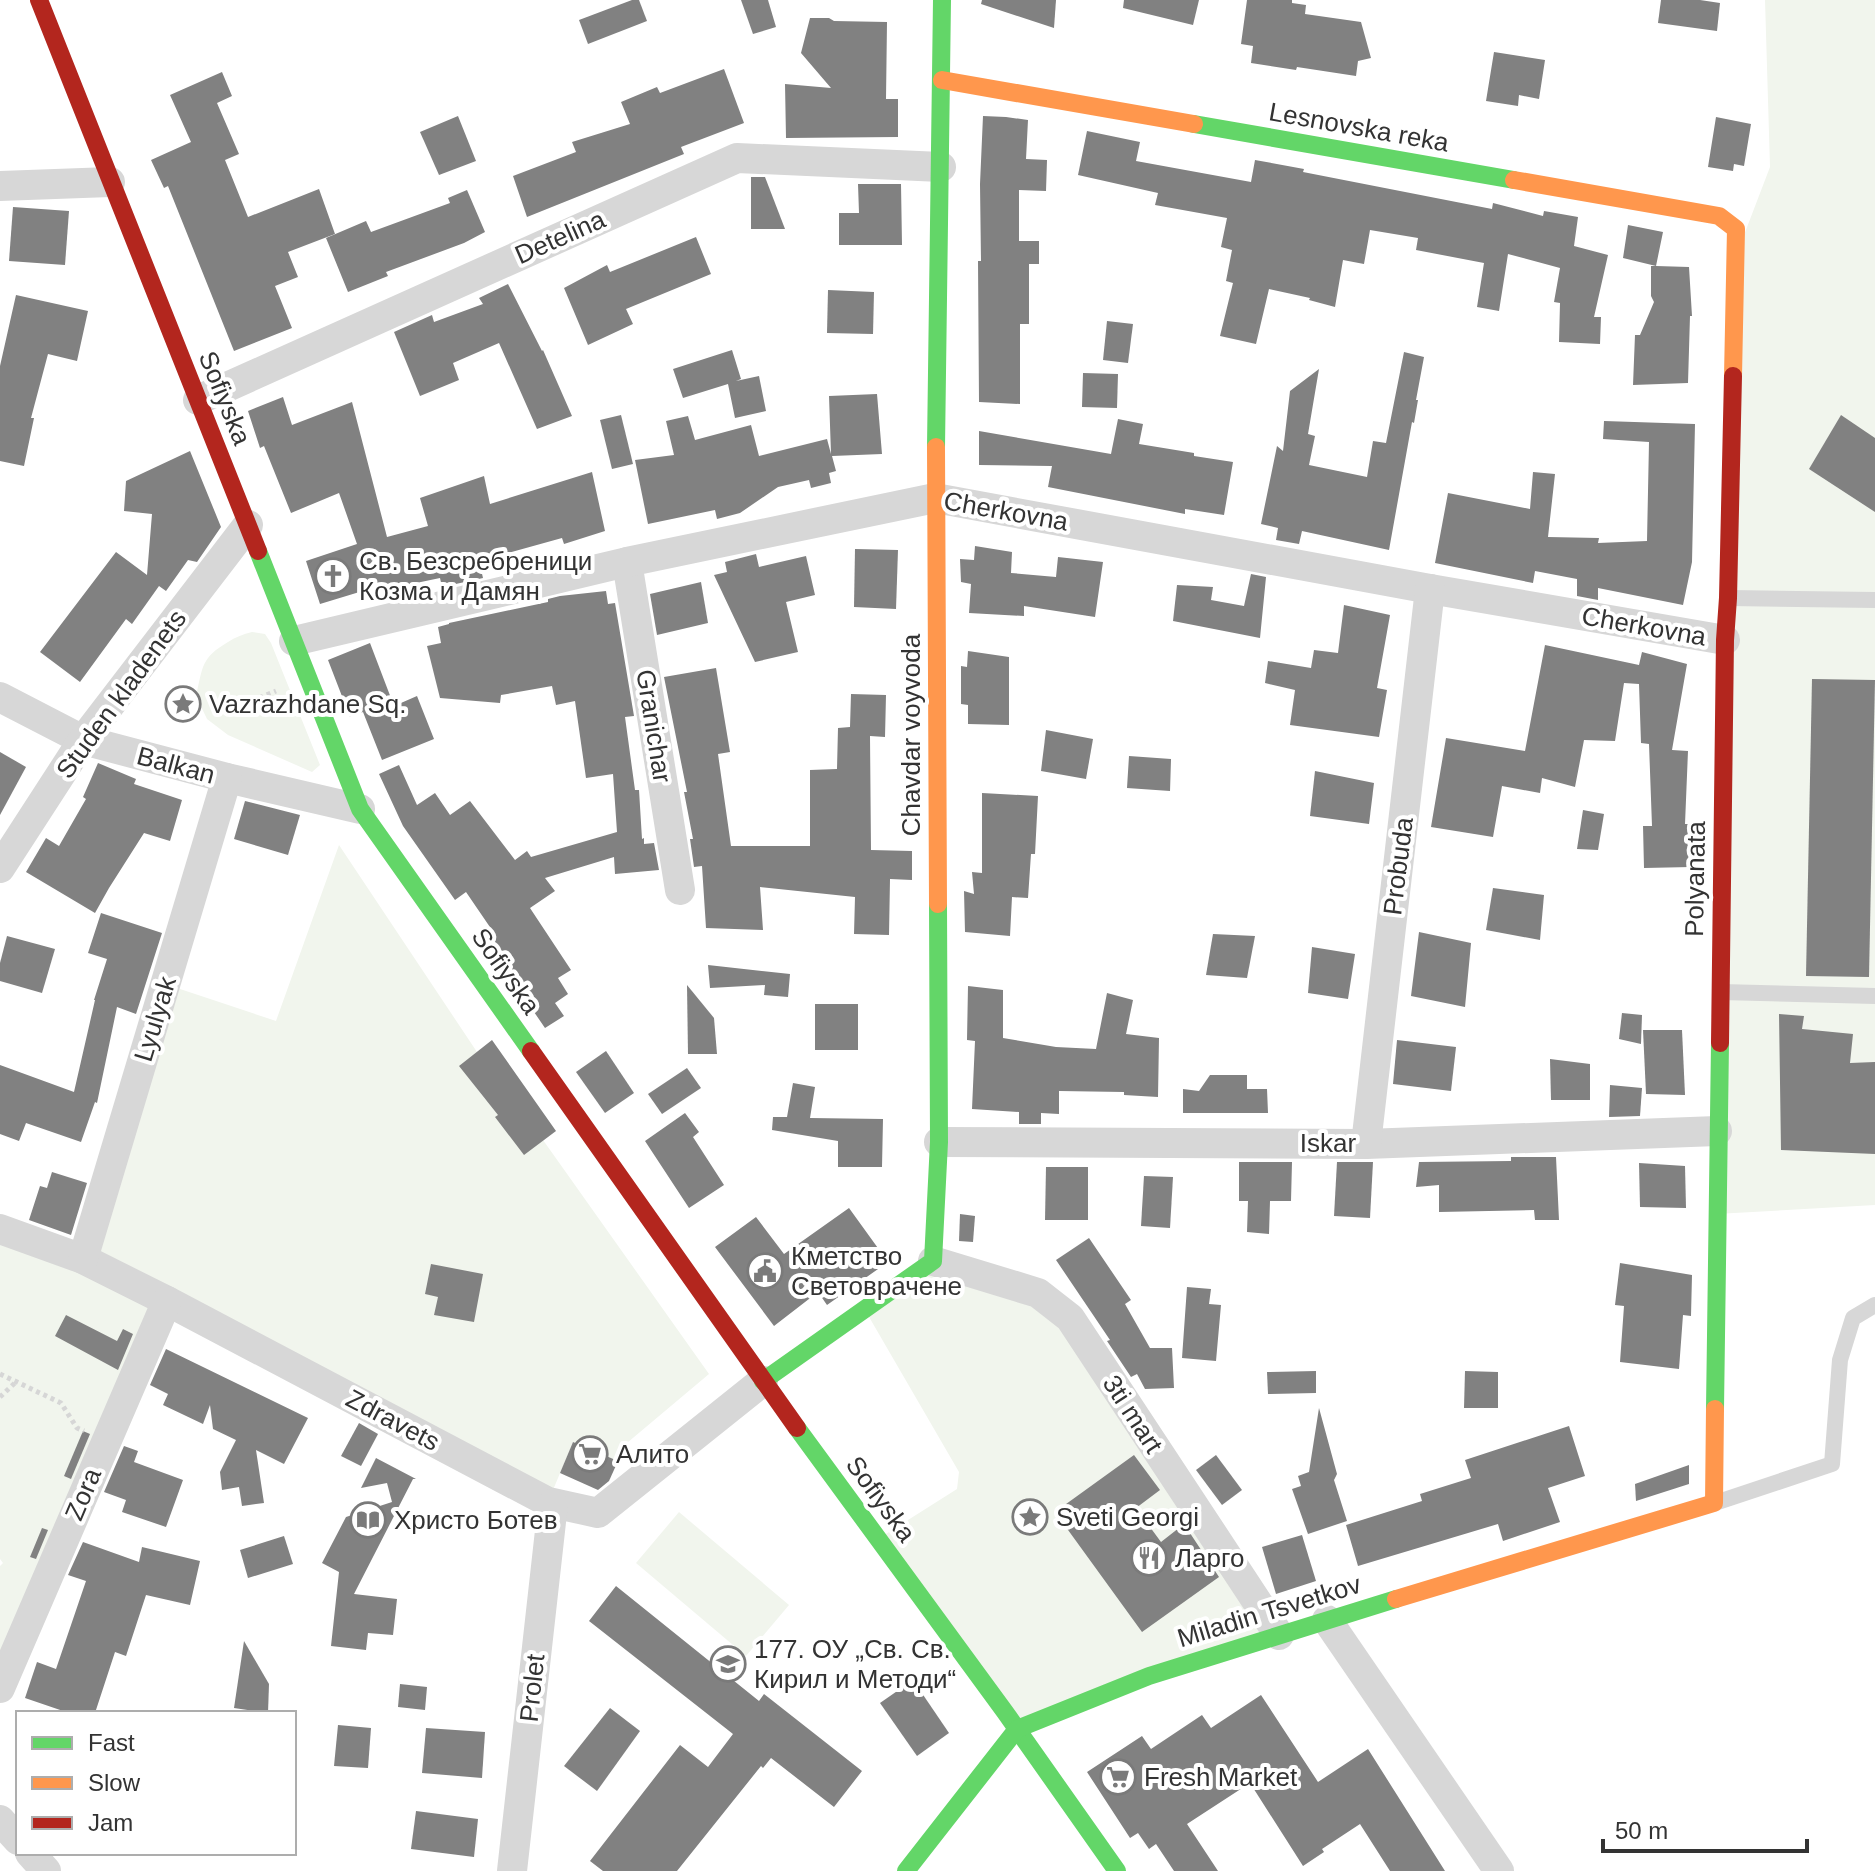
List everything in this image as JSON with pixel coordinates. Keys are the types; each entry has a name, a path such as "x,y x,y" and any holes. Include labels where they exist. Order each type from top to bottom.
{"street":[{"name":"Sofiyska","path":"39,0 360,809 763,1381 1117,1871"},
{"name":"Chavdar voyvoda","path":"933,1261 939,1142 935,498 942,0"},
{"name":"Lesnovska reka","path":"942,80 1719,216 1736,229 1736,256"},
{"name":"Detelina","path":"198,400 737,158 941,167"},
{"path":"0,186 110,182"},
{"name":"Polyanata","path":"1714,1503 1725,640 1736,256"},
{"name":"Cherkovna","path":"294,641 627,562 935,498 1725,640"},
{"name":"Studen kladenets","path":"0,868 83,740 248,525"},
{"name":"Granichar","path":"627,562 680,890"},
{"name":"Probuda","path":"1366,1144 1430,589"},
{"name":"Balkan","path":"0,697 83,740 360,809"},
{"name":"Lyulyak","path":"83,1259 227,778"},
{"name":"Iskar","path":"939,1142 1366,1144 1717,1131"},
{"name":"Zdravets","path":"0,1229 83,1259 553,1504 598,1513 763,1381"},
{"path":"763,1381 933,1261"},
{"name":"3ti mart","path":"933,1261 1038,1293 1070,1318 1279,1635"},
{"name":"Zora","path":"0,1688 167,1301"},
{"name":"Miladin Tsvetkov","path":"1017,1729 1149,1676 1714,1503"},
{"name":"Prolet","path":"512,1871 553,1504"},
{"path":"1327,1620 1499,1871"},
{"path":"906,1871 1017,1729"},
{"path":"0,1820 16,1838"},
{"path":"32,1855 46,1871"}],"lane":[{"path":"1728,598 1875,600"},
{"path":"1719,992 1875,996"},
{"path":"1714,1503 1832,1464 1840,1360 1853,1318 1875,1305"}],"path":[{"path":"252,701 279,690"},
{"path":"0,1374 61,1403 77,1428 106,1441"},
{"path":"0,1397 17,1381"}],"shaded area":[{"path":"1765,0 1875,0 1875,1205 1716,1214 1736,256 1770,167"},
{"path":"252,632 265,634 271,643 320,765 312,772 228,735 207,719 196,696 208,658 231,640"},
{"path":"339,845 477,1052 460,1066 485,1099 543,1140 709,1374 621,1448 618,1461 573,1442 548,1502 167,1301 0,1688 0,1566 3,1563 0,1559 0,1229 83,1259 165,984 276,1021"},
{"name":"Sveti Georgi","path":"933,1261 1038,1293 1279,1635 1017,1729 878,1539 957,1489 959,1472 865,1310"},
{"path":"679,1512 789,1605 746,1656 636,1563"}],"building":[{"path":"639,0 647,21 588,44 579,20"},
{"path":"741,0 768,0 776,27 753,34"},
{"path":"982,0 1056,0 1054,28 981,4"},
{"path":"1124,0 1199,0 1193,25 1123,8"},
{"path":"1247,0 1292,0 1292,3 1306,5 1305,14 1361,22 1371,58 1358,61 1356,76 1251,63 1253,46 1241,44"},
{"path":"1661,0 1720,3 1717,31 1658,23"},
{"path":"810,18 887,22 886,99 898,99 898,137 786,138 785,84 831,88 801,53"},
{"path":"1494,52 1545,60 1539,99 1519,95 1518,106 1486,101"},
{"path":"724,69 744,123 681,147 684,154 527,217 513,176 576,152 572,142 630,124 621,102 657,87 660,93"},
{"path":"222,72 232,96 217,103 239,154 225,160 248,217 319,189 335,234 288,252 298,277 275,286 292,328 234,351 168,186 164,188 151,160 191,142 170,95"},
{"path":"458,116 476,161 439,175 420,132"},
{"path":"983,116 1028,120 1026,159 1047,160 1046,191 1019,190 1019,241 1039,241 1039,264 1029,264 1029,324 1020,324 1020,404 979,402 978,261 981,261"},
{"path":"1716,117 1751,124 1744,166 1734,164 1733,171 1708,167"},
{"path":"1087,131 1140,142 1136,161 1251,182 1255,160 1492,209 1493,203 1543,216 1544,211 1578,217 1574,246 1608,255 1594,317 1601,317 1600,344 1559,342 1560,303 1554,302 1560,268 1508,254 1499,311 1477,307 1484,263 1416,250 1418,238 1370,230 1364,264 1343,260 1335,307 1269,289 1256,344 1220,336 1233,283 1226,281 1232,250 1221,247 1227,218 1155,205 1158,193 1078,175"},
{"path":"751,177 765,177 785,229 751,229"},
{"path":"858,184 901,184 902,245 839,245 839,213 859,213"},
{"path":"467,190 485,232 386,272 388,276 348,292 326,238 366,221 371,232 450,203 448,198"},
{"path":"13,207 69,211 65,265 9,261"},
{"path":"1628,225 1663,232 1656,266 1623,258"},
{"path":"696,237 711,274 626,309 633,324 588,345 564,288 607,265 610,272"},
{"path":"1651,266 1689,267 1692,316 1688,383 1633,385 1635,335 1640,335 1654,302 1651,296"},
{"path":"508,284 543,350 572,416 537,429 499,343 453,363 459,380 420,396 394,332 432,315 434,322 483,304 479,298"},
{"path":"828,290 874,292 873,334 827,333"},
{"path":"16,295 88,311 77,361 48,354 31,418 34,418 24,466 0,461 0,366"},
{"path":"1107,321 1133,324 1128,363 1103,360"},
{"path":"732,350 741,379 736,381 759,376 766,411 735,418 728,384 683,398 673,369"},
{"path":"1404,352 1424,357 1389,550 1302,531 1299,544 1276,540 1278,528 1261,524 1277,446 1283,451 1290,391 1319,369 1308,434 1315,436 1309,465 1367,477 1373,441 1386,443"},
{"path":"1083,373 1118,374 1117,408 1082,407"},
{"path":"877,394 882,454 832,456 836,471 829,473 831,483 811,488 809,480 778,487 740,513 717,519 715,510 648,524 635,460 674,455 666,421 688,416 695,440 751,425 759,456 827,439 831,454 829,396"},
{"path":"283,397 292,425 352,402 387,537 428,526 420,498 484,476 490,504 592,472 605,531 564,544 562,538 479,561 483,578 442,587 440,578 368,595 366,590 320,604 306,561 357,544 339,493 291,513 264,446 260,448 248,411"},
{"path":"621,415 633,464 612,469 600,420"},
{"path":"1841,415 1875,438 1875,512 1809,469"},
{"path":"1118,419 1143,424 1139,444 1233,462 1224,515 1185,509 1185,514 1048,487 1052,466 979,465 979,431 1111,454"},
{"path":"1604,421 1695,424 1692,562 1683,605 1598,588 1598,600 1577,596 1577,579 1535,571 1533,583 1435,563 1448,493 1530,509 1533,472 1555,474 1548,537 1599,538 1598,543 1647,541 1649,442 1603,439"},
{"path":"190,451 221,527 197,562 188,560 166,591 159,586 132,624 126,619 80,682 40,652 116,552 147,575 152,514 124,511 126,481"},
{"path":"975,546 1012,552 1011,573 1056,577 1058,557 1103,562 1095,617 1024,606 1024,616 969,613 971,584 961,582 960,559 974,560"},
{"path":"855,549 898,550 896,609 854,607"},
{"path":"756,554 759,567 806,556 815,595 786,602 798,652 755,662 714,575 727,572 725,562"},
{"path":"1251,574 1266,577 1260,638 1173,621 1177,585 1213,587 1211,600 1244,606"},
{"path":"701,582 708,623 657,635 650,594"},
{"path":"606,591 608,604 615,603 634,716 625,717 635,790 639,790 642,839 644,844 654,843 659,870 615,874 614,857 545,878 555,891 530,908 571,970 558,978 568,994 555,1003 564,1016 545,1028 484,939 494,933 466,892 455,900 403,826 379,774 399,765 417,805 435,793 450,815 470,801 515,860 527,851 531,857 617,832 613,774 586,778 575,701 556,705 552,686 501,695 500,703 440,698 427,646 441,643 438,627 449,623 548,602 548,599 560,596"},
{"path":"1344,605 1390,615 1377,688 1387,690 1379,737 1290,725 1295,690 1265,683 1268,661 1311,668 1314,650 1338,653"},
{"path":"370,643 394,706 417,696 434,739 382,760 363,712 350,717 328,660"},
{"path":"1545,645 1639,665 1642,652 1687,664 1672,750 1688,751 1685,824 1691,824 1691,867 1644,868 1643,826 1652,826 1649,744 1641,743 1639,684 1624,683 1615,741 1584,740 1575,787 1542,778 1540,793 1502,786 1493,837 1431,827 1446,738 1525,751"},
{"path":"968,651 1009,657 1009,725 968,724 968,705 961,704 961,666 967,667"},
{"path":"716,668 730,752 718,754 731,846 810,846 810,770 837,769 838,728 850,727 851,694 886,695 885,737 870,736 871,850 912,851 912,880 890,879 889,935 854,934 855,897 760,887 763,930 706,928 702,866 694,867 690,839 693,839 684,792 687,792 664,677"},
{"path":"1812,679 1875,680 1869,977 1806,976"},
{"path":"1046,730 1093,739 1086,779 1041,771"},
{"path":"0,752 26,767 0,815"},
{"path":"1129,756 1171,759 1170,791 1127,788"},
{"path":"98,763 136,779 134,784 182,800 170,841 144,833 95,913 26,872 46,838 59,846 86,799 83,797"},
{"path":"1315,771 1374,783 1369,824 1310,816"},
{"path":"982,793 1038,796 1035,854 1031,854 1028,898 1012,897 1010,936 965,932 964,891 974,894 972,872 982,873"},
{"path":"245,801 300,815 288,855 234,839"},
{"path":"1583,810 1604,814 1598,850 1577,849"},
{"path":"1493,888 1544,895 1540,940 1486,930"},
{"path":"101,913 162,933 136,1014 117,1007 97,1103 81,1142 26,1123 19,1141 0,1134 0,1065 74,1092 94,1000 107,959 88,953"},
{"path":"1419,932 1471,943 1465,1007 1411,996"},
{"path":"1213,934 1255,936 1247,978 1206,975"},
{"path":"7,936 55,949 42,993 0,981 0,963"},
{"path":"1312,947 1355,954 1348,999 1308,993"},
{"path":"708,965 790,974 788,997 764,995 765,985 710,988"},
{"path":"687,985 714,1018 717,1054 688,1054"},
{"path":"968,986 1003,990 1003,1038 1056,1047 1096,1049 1107,993 1133,1000 1126,1034 1159,1038 1158,1097 1124,1095 1124,1092 1059,1091 1059,1114 1041,1113 1041,1124 1019,1124 1019,1112 972,1109 975,1041 967,1040"},
{"path":"815,1004 858,1004 858,1050 815,1050"},
{"path":"1622,1013 1642,1015 1641,1044 1619,1039"},
{"path":"1779,1014 1804,1016 1802,1029 1853,1034 1850,1063 1875,1062 1875,1154 1781,1150"},
{"path":"1643,1030 1682,1030 1685,1095 1646,1094"},
{"path":"492,1040 556,1131 524,1155 495,1117 498,1115 459,1066"},
{"path":"1397,1040 1456,1047 1451,1091 1393,1084"},
{"path":"606,1051 634,1093 605,1113 576,1072"},
{"path":"1550,1059 1590,1064 1590,1100 1551,1100"},
{"path":"687,1068 701,1088 662,1114 648,1094"},
{"path":"1210,1075 1247,1075 1247,1089 1267,1089 1268,1113 1183,1113 1183,1089 1199,1091"},
{"path":"793,1083 815,1087 810,1118 883,1119 882,1167 838,1167 838,1141 772,1130 773,1117 787,1117"},
{"path":"1610,1085 1642,1088 1640,1116 1609,1117"},
{"path":"685,1113 699,1132 693,1137 724,1185 689,1208 645,1141"},
{"path":"1511,1157 1556,1157 1559,1220 1535,1220 1534,1210 1439,1212 1439,1185 1416,1187 1419,1162 1511,1161"},
{"path":"1239,1162 1292,1162 1291,1201 1270,1201 1269,1234 1247,1232 1248,1201 1239,1201"},
{"path":"1337,1162 1373,1162 1370,1218 1334,1216"},
{"path":"1639,1163 1685,1166 1686,1208 1640,1207"},
{"path":"1046,1167 1088,1167 1088,1220 1045,1220"},
{"path":"52,1172 87,1183 71,1235 29,1220 40,1186 47,1188"},
{"path":"1144,1176 1173,1177 1170,1228 1141,1226"},
{"path":"849,1208 888,1262 827,1305 818,1292 774,1326 715,1247 756,1217 784,1254"},
{"path":"960,1214 975,1216 973,1242 959,1241"},
{"path":"1089,1238 1131,1300 1125,1304 1150,1348 1172,1348 1174,1388 1145,1389 1137,1374 1131,1377 1056,1260"},
{"path":"1620,1263 1692,1275 1691,1316 1683,1315 1679,1369 1620,1362 1624,1306 1615,1305"},
{"path":"431,1264 483,1274 474,1322 434,1315 438,1297 425,1294"},
{"path":"1187,1287 1211,1289 1209,1304 1221,1305 1216,1361 1182,1358"},
{"path":"66,1315 117,1341 123,1329 133,1334 118,1370 55,1336"},
{"path":"166,1349 308,1418 284,1464 256,1450 264,1503 242,1506 239,1487 222,1490 220,1472 236,1440 213,1429 210,1405 203,1424 163,1405 168,1394 150,1385"},
{"path":"1316,1371 1316,1393 1268,1394 1267,1372"},
{"path":"1465,1371 1498,1372 1498,1408 1464,1408"},
{"path":"1319,1408 1337,1474 1334,1480 1347,1521 1308,1534 1292,1489 1301,1486 1298,1476 1309,1472"},
{"path":"359,1423 378,1434 361,1466 341,1456"},
{"path":"1569,1426 1585,1476 1548,1488 1560,1522 1503,1541 1498,1524 1358,1566 1346,1525 1422,1501 1420,1494 1471,1478 1465,1460"},
{"path":"83,1431 90,1434 71,1479 64,1476"},
{"path":"573,1442 618,1461 609,1481 598,1490 560,1473"},
{"path":"124,1446 138,1451 134,1462 183,1480 166,1527 122,1512 126,1500 104,1492"},
{"name":"Ларго","path":"1134,1455 1160,1490 1136,1508 1161,1542 1184,1524 1219,1577 1142,1632 1055,1512"},
{"path":"1216,1455 1242,1490 1222,1505 1196,1470"},
{"path":"376,1458 416,1479 413,1479 354,1594 397,1599 393,1635 368,1633 366,1650 331,1646 339,1572 322,1563 346,1517 392,1502 387,1483 361,1488"},
{"path":"1689,1465 1689,1484 1636,1501 1635,1484"},
{"path":"42,1528 48,1530 36,1559 30,1557"},
{"path":"1302,1535 1316,1581 1276,1594 1262,1547"},
{"path":"284,1536 293,1564 248,1578 240,1550"},
{"path":"83,1542 139,1562 142,1547 200,1561 190,1605 146,1595 126,1656 115,1652 96,1711 63,1711 25,1698 37,1662 56,1669 86,1581 68,1575"},
{"path":"616,1586 759,1701 764,1694 862,1771 834,1807 771,1758 763,1768 761,1766 677,1871 603,1871 590,1861 680,1745 708,1767 733,1734 589,1621"},
{"path":"244,1641 269,1684 268,1711 234,1708"},
{"path":"913,1680 949,1733 917,1756 880,1703"},
{"path":"400,1684 427,1687 425,1710 398,1707"},
{"path":"1261,1695 1318,1782 1368,1749 1445,1871 1390,1871 1360,1824 1322,1849 1324,1852 1303,1866 1250,1783 1187,1824 1218,1871 1174,1871 1156,1844 1149,1849 1138,1833 1130,1838 1087,1772 1142,1736 1151,1749 1202,1715 1211,1728"},
{"path":"610,1708 640,1731 597,1791 564,1766"},
{"path":"338,1725 371,1728 368,1768 334,1766"},
{"path":"426,1728 485,1732 482,1778 422,1773"},
{"path":"416,1811 478,1819 474,1857 411,1849"}],"traffic: fast":[{"path":"936,447 942,0"},
{"path":"1194,124 1514,180"},
{"path":"258,551 360,809 531,1051"},
{"path":"763,1381 933,1261 939,1142 938,904"},
{"path":"1715,1409 1720,1043"},
{"path":"797,1428 1117,1871"},
{"path":"906,1871 1017,1729 1149,1676 1396,1599"}],"traffic: slow":[{"path":"942,80 1194,124"},
{"path":"1514,180 1719,216 1736,229 1733,376"},
{"path":"936,447 938,904"},
{"path":"1396,1599 1714,1503 1715,1409"}],"traffic: jam":[{"path":"39,0 258,551"},
{"path":"1720,1043 1725,640 1733,376"},
{"path":"531,1051 797,1428"}],"place":[{"name":"Св. Безсребреници Козма и Дамян","path":"333,576"},
{"name":"Vazrazhdane Sq.","path":"183,704"},
{"name":"Кметство Световрачене","path":"765,1271"},
{"name":"Алито","path":"590,1454"},
{"name":"Sveti Georgi","path":"1030,1517"},
{"name":"Христо Ботев","path":"368,1520"},
{"name":"Ларго","path":"1149,1558"},
{"name":"177. ОУ „Св. Св. Кирил и Методи“","path":"728,1664"},
{"name":"Fresh Market","path":"1118,1777"}]}
